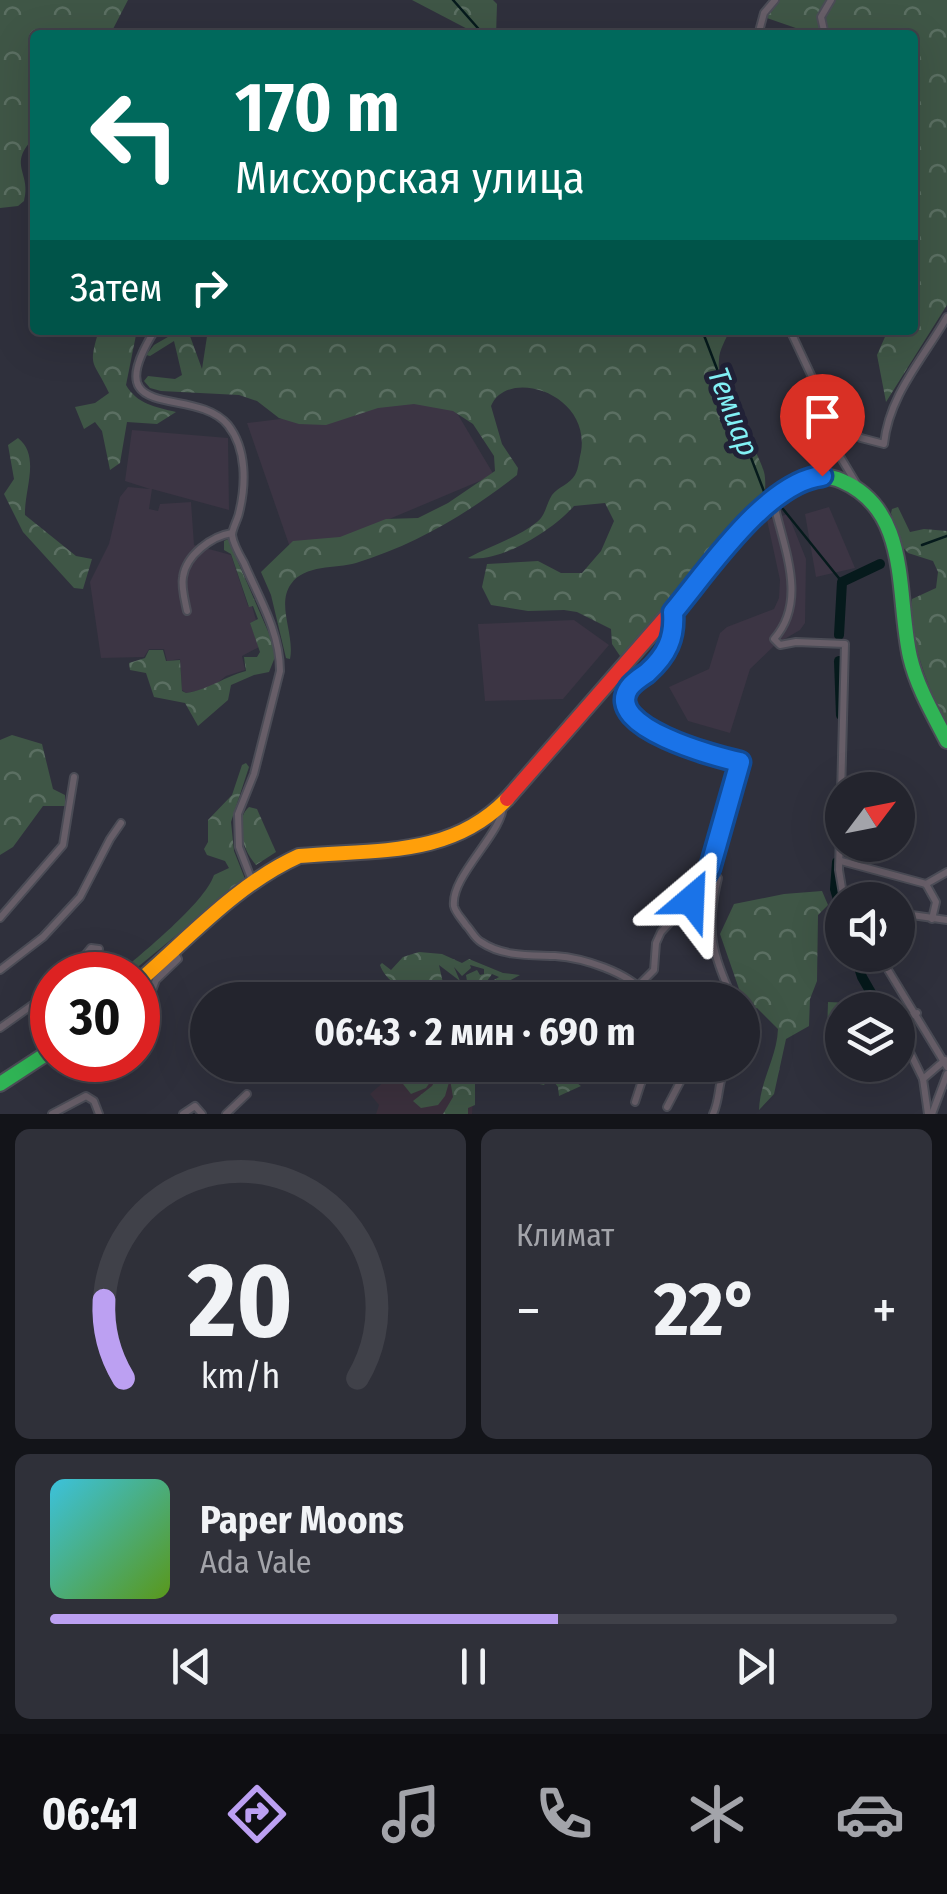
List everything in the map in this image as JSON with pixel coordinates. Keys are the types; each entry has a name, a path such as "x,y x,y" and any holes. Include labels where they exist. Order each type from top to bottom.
{"highway":[{"path":"160,966 274,867 300,856 436,844 469,830 502,801 780,490 820,474 857,485 883,511 898,554 912,661 947,740"},
{"path":"780,490 810,478 828,477 857,486 882,512 897,556 911,660 947,740"},
{"path":"160,966 249,880 281,857 298,852 439,841 466,828 502,801"},
{"path":"0,1086 30,1067"}],"street":[{"path":"759,30 764,13 776,0"},
{"path":"824,30 822,17 831,0"},
{"path":"829,431 843,426 857,436 884,444 887,421 896,400 947,318"},
{"path":"152,335 138,369 136,382 141,390 169,402 215,413 229,426 237,442 244,484 232,533"},
{"path":"792,335 826,407 832,443 857,485"},
{"path":"780,490 775,508 792,576 790,610 784,628 774,640 780,645 845,644 842,772"},
{"path":"187,611 182,579 185,570 210,541 232,533"},
{"path":"232,533 274,630 280,654 280,671 254,774 238,814 239,846 249,880"},
{"path":"642,982 654,970 656,943 662,932 691,900 710,868 740,762 648,730 635,719 626,700 628,689 671,644 675,631 671,610"},
{"path":"0,918 64,845 74,776"},
{"path":"502,801 502,819 474,857 455,899 456,911 482,943 528,958 558,956 593,964 632,982"},
{"path":"0,970 27,951 80,898 121,824"},
{"path":"847,862 926,884 947,872"},
{"path":"710,868 718,878 710,910 710,936 727,982"},
{"path":"926,884 936,902 932,920"},
{"path":"915,916 947,920"},
{"path":"88,952 99,948"},
{"path":"890,972 946,1067 930,1114"},
{"path":"0,1028 30,1007"},
{"path":"917,1013 898,1028 923,1079 930,1114"},
{"path":"923,1079 946,1067"},
{"path":"635,1102 642,1082"},
{"path":"667,1107 680,1082"},
{"path":"713,1114 720,1100 719,1082"},
{"path":"226,1114 247,1094"},
{"path":"52,1114 86,1096 94,1101 99,1114"},
{"path":"184,1114 195,1106 202,1114"}],"shaded area":[{"path":"448,398 494,475 294,559 247,423"},
{"path":"132,430 228,438 229,510 152,489 149,509 158,511 160,504 191,502 194,545 231,555 248,606 252,606 256,620 250,623 259,647 242,656 245,670 226,676 211,688 186,693 182,690 180,659 167,661 164,649 149,649 144,657 101,658 90,582 109,544 120,497 128,487 150,489 125,481"},
{"path":"829,507 855,568 816,577 805,514"},
{"path":"788,514 806,559 805,623 750,669 730,733 688,721 669,687 709,669 720,633 727,627 774,609 780,580 767,520"},
{"path":"574,620 609,645 563,699 485,701 478,624"},
{"path":"384,1082 475,1082 472,1114 376,1114 379,1105 370,1094"}],"green space":[{"path":"0,0 128,0 113,30 30,30 30,143 21,162 26,191 18,206 0,208"},
{"path":"412,0 493,0 497,4 496,30 469,30"},
{"path":"780,0 947,0 947,305 886,402 877,355 886,335 918,335 918,30 802,30 764,17"},
{"path":"98,335 136,335 126,385 141,401 176,412 157,424 127,422 120,463 110,470 102,431 95,422 84,429 75,407 95,403 109,393 96,369 93,352"},
{"path":"171,335 188,335 202,369 207,335 728,335 720,352 719,374 764,472 765,496 620,656 612,644 611,629 577,612 491,605 482,587 487,564 538,561 561,573 582,573 601,551 614,521 605,503 574,506 526,543 496,555 468,558 537,522 552,495 573,478 577,469 581,431 573,414 546,392 513,388 500,394 491,406 502,444 518,468 517,475 421,537 356,563 312,570 297,578 285,601 290,659 286,658 271,595 261,572 293,541 340,537 386,519 418,518 495,471 494,456 473,424 453,411 414,404 378,408 326,425 299,424 279,418 257,401 239,395 150,388 144,381 148,376 175,379 182,375 174,341 146,355"},
{"path":"18,438 25,445 30,464 25,515 76,556 92,559 83,589 74,588 23,532 4,494 14,479 8,445"},
{"path":"898,507 910,532 947,531 947,727 921,664 911,613 912,599 936,588 938,572 933,561 908,553 900,544 891,513"},
{"path":"228,539 277,652 269,672 231,685 228,700 198,726 185,703 154,697 146,673 130,670 129,663 145,658 149,650 163,650 166,661 180,660 182,691 186,693 246,671 244,657 257,657 260,652 250,623 258,619 253,606 249,607 231,554 224,550 224,541"},
{"path":"12,735 42,744 53,789 65,795 65,806 43,806 13,847 0,855 0,740"},
{"path":"246,763 249,767 231,822 234,851 245,879 156,952 143,952 186,914 214,875 229,868 225,861 207,855 204,849 208,842 208,820 232,795"},
{"path":"249,807 257,809 276,852 256,865 247,852 241,828"},
{"path":"822,891 825,898 825,908 818,915 817,981 810,999 809,1026 786,1039 774,1094 759,1110 778,1029 760,1011 760,982 737,982 720,934 734,904"},
{"path":"419,952 442,954 462,963 469,959 503,973 520,975 507,982 490,982 499,977 492,974 487,981 473,982 467,981 466,975 477,970 484,974 484,969 470,965 462,976 454,967 460,981 439,965 443,982 392,982 380,965 391,970 403,957"},
{"path":"401,1082 430,1082 426,1088 411,1094"},
{"path":"434,1082 449,1082 438,1105 421,1108 413,1101"},
{"path":"450,1082 475,1082 475,1105 468,1108 468,1114 443,1114 453,1097"},
{"path":"554,1082 575,1082 581,1086 559,1096"}],"waterway":[{"name":"Темиар","path":"453,0 480,30"},
{"name":"Темиар","path":"704,335 765,494"},
{"name":"Темиар","path":"783,509 842,582"},
{"path":"922,545 947,536"},
{"path":"839,635 842,582 880,564"},
{"path":"839,661 841,715"},
{"path":"836,882 837,862"},
{"path":"860,972 871,992"}],"traffic: fast":[{"path":"694,585 771,500 812,478 842,481 864,495 880,512 890,534 897,557 913,668 947,741"},
{"path":"0,1084 30,1064"}],"traffic: slow":[{"path":"160,962 234,897 299,856 383,850 436,841 485,818 507,799"}],"traffic: jam":[{"path":"507,799 694,585"}],"route":[{"path":"691,900 710,868 740,762 648,730 629,710 628,689 671,644 675,631 673,612 761,510 788,486 822,476"}]}
